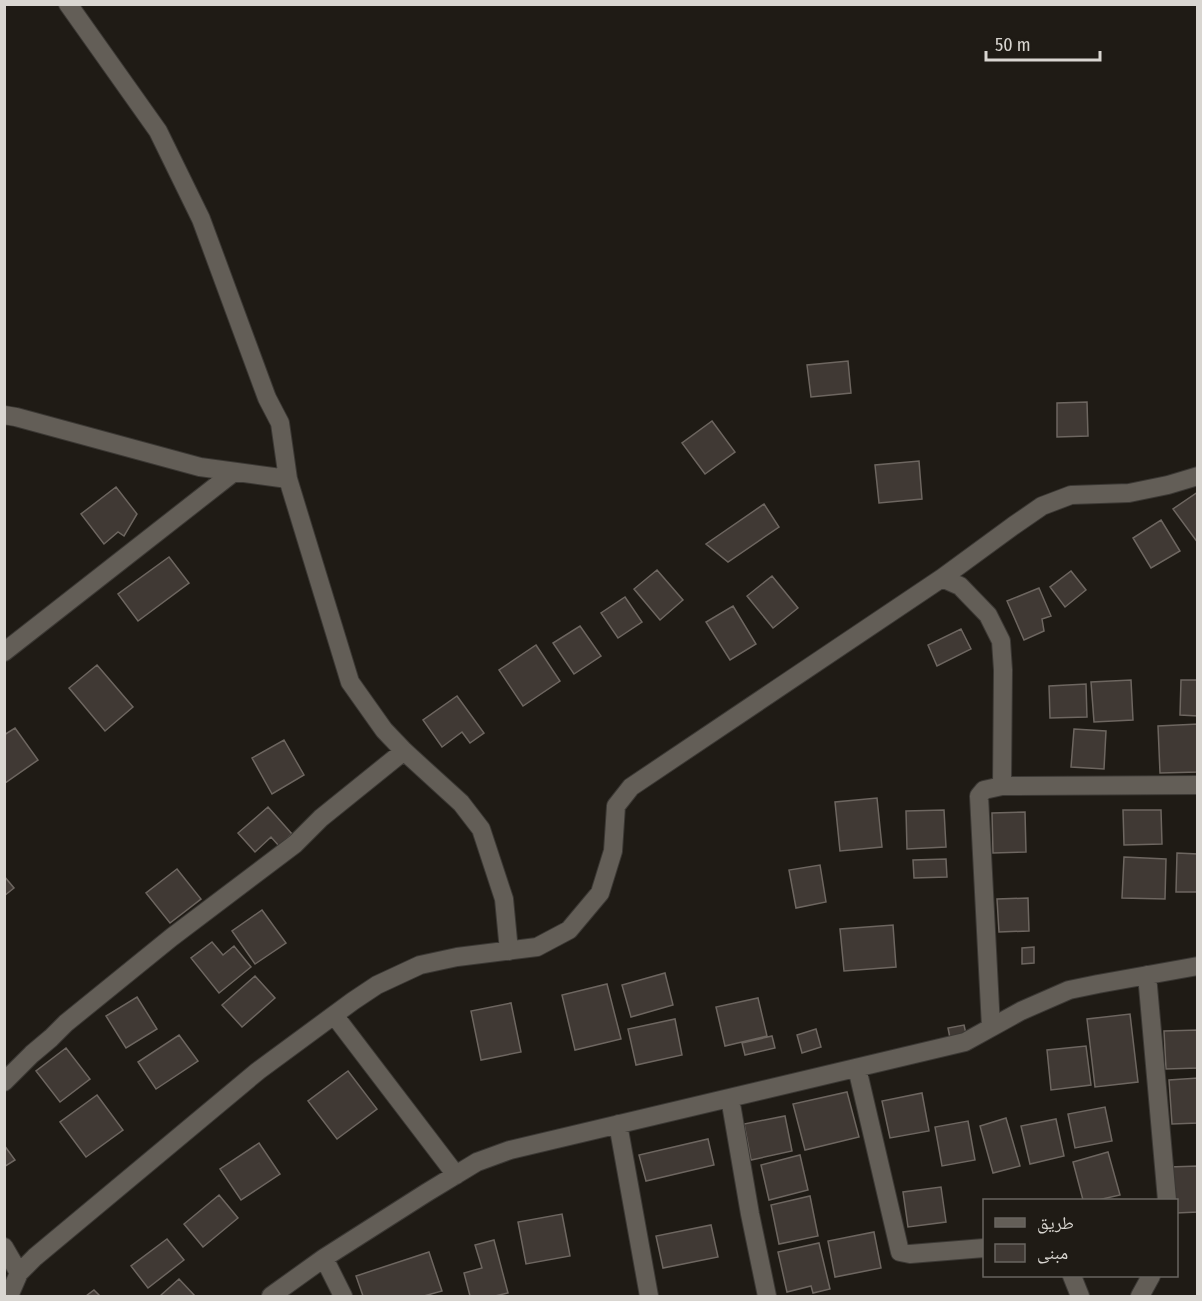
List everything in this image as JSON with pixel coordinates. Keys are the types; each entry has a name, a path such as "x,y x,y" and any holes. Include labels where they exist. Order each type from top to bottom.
{"street":[{"path":"68,4 158,131 201,219 267,398 280,423 288,479 351,682 384,729 404,751 461,803 481,829 504,899 509,951"},
{"path":"4,415 200,467 288,479"},
{"path":"4,652 234,472"},
{"path":"9,1296 20,1273 34,1257 241,1085 377,985 420,965 457,957 537,947 569,930 600,893 612,851 616,806 631,786 942,578 1042,506 1071,495 1129,493 1197,476"},
{"path":"942,578 960,586 988,615 1001,641 1002,786"},
{"path":"4,1082 66,1023 172,937 288,850 321,818 404,751"},
{"path":"990,1027 979,796 984,790 1002,786 1197,785"},
{"path":"271,1296 324,1258 477,1162 510,1150 965,1042 1021,1011 1068,990 1197,966"},
{"path":"1147,975 1167,1199"},
{"path":"334,1015 456,1175"},
{"path":"857,1068 900,1252 910,1254 983,1248"},
{"path":"730,1098 767,1296"},
{"path":"618,1124 649,1296"},
{"path":"4,1247 20,1273"},
{"path":"324,1258 343,1296"},
{"path":"1073,1277 1080,1296"},
{"path":"1140,1296 1150,1277"}],"building":[{"path":"848,361 851,393 811,397 807,365"},
{"path":"1087,402 1088,436 1057,437 1057,403"},
{"path":"712,421 735,452 705,474 682,443"},
{"path":"919,461 922,499 879,503 875,465"},
{"path":"116,487 137,514 124,536 118,532 104,544 81,514"},
{"path":"1198,492 1198,543 1173,509"},
{"path":"764,504 779,527 728,562 706,544"},
{"path":"1161,520 1180,551 1151,568 1133,538"},
{"path":"169,557 189,583 138,621 118,594"},
{"path":"657,570 683,600 660,620 634,589"},
{"path":"1071,571 1086,590 1065,607 1050,587"},
{"path":"772,576 798,608 773,628 747,596"},
{"path":"1039,588 1051,616 1042,619 1044,631 1024,640 1007,601"},
{"path":"625,597 642,622 618,638 601,613"},
{"path":"733,606 756,644 730,660 706,622"},
{"path":"580,626 601,656 574,674 553,643"},
{"path":"961,629 971,649 937,666 928,645"},
{"path":"536,645 560,681 523,706 499,670"},
{"path":"97,665 133,707 105,731 69,688"},
{"path":"1131,680 1133,720 1094,722 1091,682"},
{"path":"1181,680 1198,680 1198,716 1180,715"},
{"path":"1086,684 1087,717 1050,718 1049,686"},
{"path":"457,696 484,733 470,743 462,732 442,747 423,720"},
{"path":"1198,724 1198,772 1160,773 1158,726"},
{"path":"15,728 38,760 5,783 4,735"},
{"path":"1074,729 1106,731 1104,769 1071,767"},
{"path":"284,740 304,775 272,794 252,758"},
{"path":"877,798 882,847 840,851 835,802"},
{"path":"268,807 292,834 279,846 271,837 255,852 238,833"},
{"path":"944,810 946,847 907,849 906,811"},
{"path":"1123,810 1161,810 1162,844 1124,845"},
{"path":"1025,812 1026,852 993,853 992,813"},
{"path":"1177,853 1198,854 1198,892 1176,892"},
{"path":"1124,857 1166,859 1165,899 1122,898"},
{"path":"946,859 947,877 914,878 913,860"},
{"path":"820,865 826,902 796,908 789,870"},
{"path":"177,869 201,899 170,923 146,893"},
{"path":"4,876 14,888 4,896"},
{"path":"1028,898 1029,931 999,932 997,899"},
{"path":"262,910 286,943 255,964 232,931"},
{"path":"893,925 896,967 844,971 840,929"},
{"path":"212,942 223,955 234,946 251,967 219,993 191,958"},
{"path":"1034,947 1034,963 1022,964 1022,948"},
{"path":"665,973 673,1005 631,1017 622,985"},
{"path":"255,976 275,998 242,1027 222,1005"},
{"path":"607,984 621,1039 575,1050 562,995"},
{"path":"137,997 157,1029 126,1048 106,1016"},
{"path":"758,998 767,1036 725,1046 716,1007"},
{"path":"511,1003 521,1052 481,1060 471,1011"},
{"path":"1130,1014 1138,1082 1095,1087 1087,1019"},
{"path":"675,1019 682,1055 636,1065 628,1029"},
{"path":"964,1025 966,1034 950,1038 948,1028"},
{"path":"816,1029 821,1047 802,1053 797,1035"},
{"path":"1198,1030 1198,1068 1166,1069 1164,1031"},
{"path":"179,1035 198,1061 156,1089 138,1062"},
{"path":"772,1036 775,1048 745,1055 742,1043"},
{"path":"1086,1046 1091,1085 1051,1090 1047,1050"},
{"path":"66,1048 90,1079 60,1102 36,1071"},
{"path":"348,1071 377,1109 337,1139 308,1101"},
{"path":"1198,1078 1198,1123 1172,1124 1169,1080"},
{"path":"847,1092 859,1137 805,1150 793,1104"},
{"path":"922,1093 929,1131 890,1138 882,1101"},
{"path":"97,1095 123,1130 86,1157 60,1122"},
{"path":"1105,1107 1112,1141 1075,1148 1068,1114"},
{"path":"785,1116 792,1151 751,1160 744,1124"},
{"path":"1006,1118 1020,1166 993,1173 980,1126"},
{"path":"1056,1119 1064,1156 1030,1164 1021,1126"},
{"path":"968,1121 975,1160 942,1166 935,1127"},
{"path":"708,1139 714,1165 646,1181 639,1155"},
{"path":"259,1143 280,1174 241,1200 220,1169"},
{"path":"4,1145 15,1160 4,1167"},
{"path":"1108,1152 1120,1195 1102,1199 1083,1199 1073,1162"},
{"path":"800,1155 808,1190 769,1200 761,1165"},
{"path":"1198,1166 1198,1212 1178,1213 1178,1199 1171,1199 1169,1167"},
{"path":"941,1187 946,1222 908,1227 903,1192"},
{"path":"219,1195 238,1218 203,1247 184,1224"},
{"path":"810,1196 818,1236 779,1244 771,1205"},
{"path":"562,1214 570,1256 526,1264 518,1222"},
{"path":"711,1225 718,1257 663,1268 656,1236"},
{"path":"874,1232 881,1268 835,1277 828,1241"},
{"path":"167,1239 184,1260 148,1288 131,1266"},
{"path":"494,1240 508,1293 495,1296 470,1296 464,1273 482,1268 475,1245"},
{"path":"819,1243 830,1289 813,1293 811,1286 787,1292 778,1252"},
{"path":"429,1252 442,1291 424,1296 363,1296 356,1276"},
{"path":"179,1279 195,1296 160,1296"},
{"path":"94,1290 100,1296 86,1296"}]}
